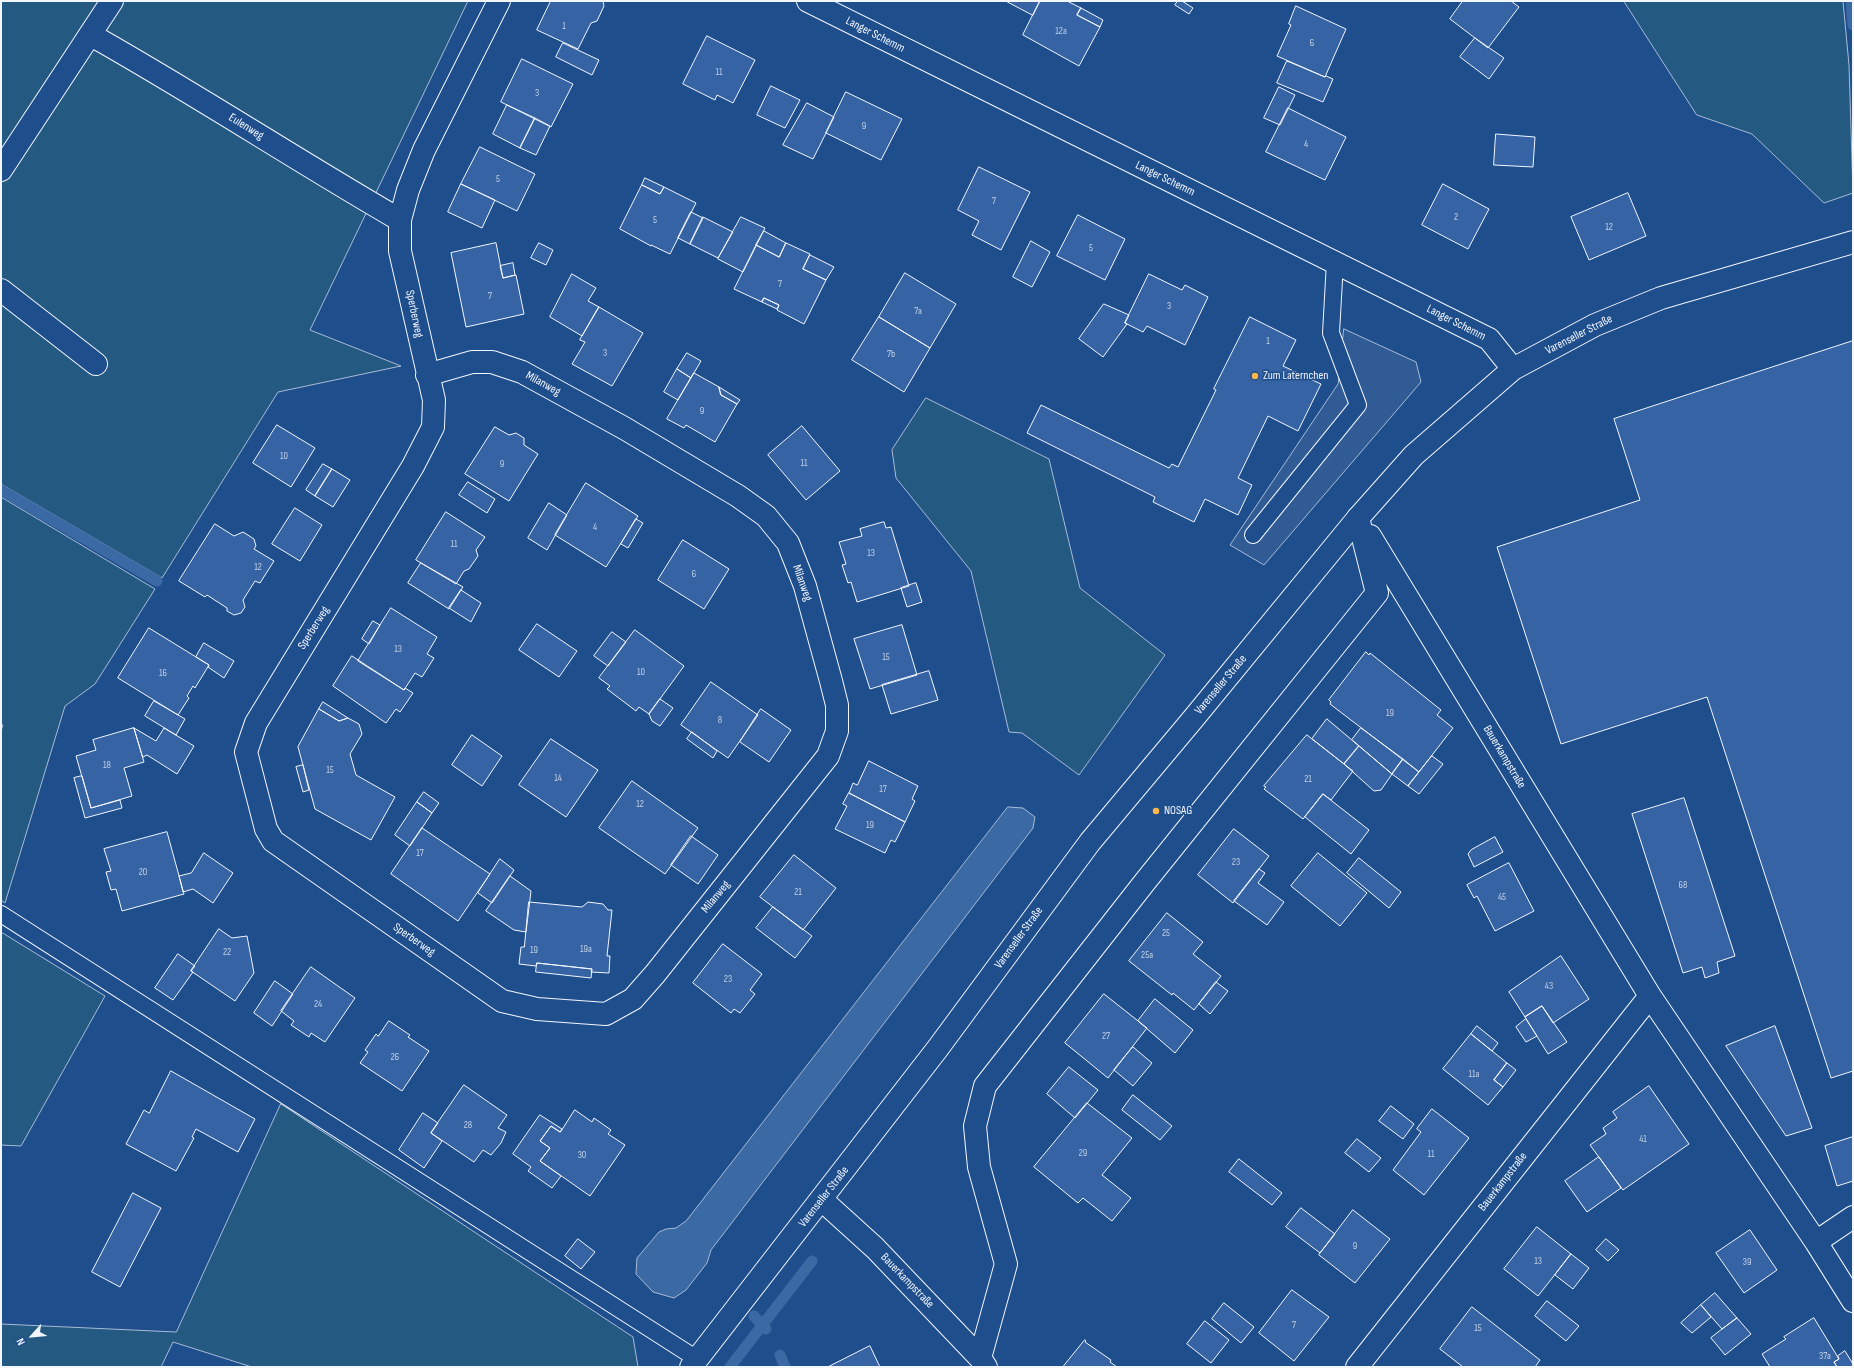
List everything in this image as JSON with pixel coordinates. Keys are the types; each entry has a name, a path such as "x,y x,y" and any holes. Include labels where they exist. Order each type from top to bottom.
{"street":[{"path":"1,170 112,1"},
{"name":"Sperberweg","path":"499,1 424,150 408,190 400,220 400,251 427,375 434,400 433,426 417,460 256,723 246,752 266,829 273,841 502,1001 537,1009 606,1014 633,999 655,974"},
{"name":"Langer Schemm","path":"808,1 1489,339 1513,369"},
{"name":"Eulenweg","path":"91,35 166,76 356,195 400,220"},
{"name":"Varenseller Straße","path":"694,1363 822,1200 938,1048 1090,842 1358,518 1414,455 1513,369 1595,325 1639,306 1853,242"},
{"path":"1,290 96,364"},
{"name":"Milanweg","path":"427,375 472,362 492,362 522,372 624,428 738,496 766,516 788,543 804,586 837,705 836,731 828,756 655,974"},
{"path":"983,1362 1006,1264 979,1167 975,1126 985,1086 1144,883 1376,593 1358,518"},
{"name":"Bauerkampstraße","path":"1358,518 1650,996 1816,1242 1853,1301"},
{"name":"Bauerkampstraße","path":"1357,1367 1650,996"},
{"name":"Bauerkampstraße","path":"822,1200 875,1248 983,1362"},
{"path":"1816,1242 1853,1217"}],"lane":[{"path":"1253,535 1358,404 1331,333 1335,262"},
{"path":"1,914 694,1363"}],"shaded area":[{"path":"1,1 468,1 310,330 401,366 278,392 162,578 1,484"},
{"path":"1624,1 1843,1 1849,65 1853,193 1824,203 1752,134 1697,115"},
{"path":"1344,329 1416,362 1421,382 1264,565 1230,545 1338,384"},
{"path":"926,398 1049,459 1080,588 1165,655 1079,775 1022,733 1009,732 971,571 896,478 892,450"},
{"path":"1,497 155,589 95,684 65,706 5,903 1,900 1,731 3,725 1,724"},
{"path":"1008,807 1023,808 1035,817 1033,828 711,1250 707,1263 686,1290 674,1298 653,1292 636,1274 637,1258 659,1232 666,1229 676,1228 686,1221"},
{"path":"1,932 105,996 21,1146 1,1145"},
{"path":"281,1104 633,1337 638,1367 252,1367 173,1342 161,1367 1,1367 1,1324 176,1332"}],"building":[{"path":"551,1 603,1 604,6 597,21 591,23 578,49 537,30"},
{"path":"1006,1 1040,1 1033,15"},
{"path":"1040,1 1067,1 1081,8 1077,15 1100,27 1079,66 1023,35"},
{"path":"1178,1 1182,1 1193,8 1189,14 1175,5"},
{"path":"1463,1 1511,1 1519,7 1488,48 1450,19"},
{"path":"1296,6 1346,29 1325,77 1277,56 1291,25 1289,24"},
{"path":"1081,8 1103,20 1100,27 1077,15"},
{"path":"707,36 755,60 733,103 717,95 715,100 683,84"},
{"path":"1475,38 1504,58 1489,79 1460,57"},
{"path":"563,43 599,60 592,75 556,57"},
{"path":"522,59 573,84 551,127 501,102"},
{"path":"1287,61 1333,79 1323,102 1277,83"},
{"path":"771,86 800,100 785,128 757,115"},
{"path":"1279,87 1295,95 1280,125 1264,118"},
{"path":"846,92 902,119 881,160 826,133"},
{"path":"807,103 834,117 813,159 783,145"},
{"path":"507,105 535,118 520,148 493,134"},
{"path":"1288,108 1346,137 1325,180 1266,152"},
{"path":"535,118 550,126 536,155 520,148"},
{"path":"1496,134 1535,137 1533,167 1494,165"},
{"path":"480,147 535,174 517,211 461,184"},
{"path":"979,167 1030,192 1001,250 972,235 979,221 958,210"},
{"path":"645,178 664,187 660,194 642,185"},
{"path":"461,184 495,200 482,228 448,212"},
{"path":"1443,184 1489,209 1468,249 1422,225"},
{"path":"642,185 660,194 664,187 696,203 670,254 651,246 620,229"},
{"path":"1628,193 1646,236 1589,260 1571,217"},
{"path":"691,212 703,218 690,244 678,238"},
{"path":"1078,215 1125,239 1105,280 1057,256"},
{"path":"703,217 733,232 718,258 690,244"},
{"path":"741,217 765,228 743,272 718,259"},
{"path":"764,231 786,243 779,257 756,245"},
{"path":"1031,241 1050,252 1032,287 1013,277"},
{"path":"496,243 503,278 516,275 524,314 466,327 451,253"},
{"path":"539,243 553,250 546,265 531,258"},
{"path":"786,243 810,254 803,269 826,280 804,324 777,310 779,305 764,298 762,302 734,289 756,245 779,257"},
{"path":"810,255 834,267 826,280 803,269"},
{"path":"513,263 515,275 503,278 500,266"},
{"path":"905,273 956,304 930,348 879,317"},
{"path":"572,274 596,288 588,301 599,307 582,336 550,317"},
{"path":"1149,274 1182,290 1185,285 1208,297 1185,345 1147,326 1143,332 1125,323"},
{"path":"764,298 779,305 777,309 762,302"},
{"path":"1104,304 1129,315 1125,323 1127,324 1103,357 1079,339"},
{"path":"599,307 643,333 612,386 572,364 585,342 580,340"},
{"path":"879,317 930,348 904,392 852,360"},
{"path":"1250,317 1296,340 1283,366 1321,384 1298,431 1268,416 1238,478 1252,485 1238,515 1205,499 1194,522 1153,502 1155,497 1027,433 1041,405 1169,468 1172,464 1178,467 1216,390 1214,389"},
{"path":"1853,341 1853,1071 1831,1078 1707,697 1561,744 1497,547 1640,500 1614,419"},
{"path":"687,353 701,361 691,378 677,369"},
{"path":"677,369 691,378 678,400 664,392"},
{"path":"694,373 719,387 721,395 737,404 715,442 686,425 684,428 667,419"},
{"path":"719,387 740,400 737,404 721,395"},
{"path":"277,425 315,448 291,487 253,463"},
{"path":"802,426 840,471 806,500 768,455"},
{"path":"495,427 509,435 516,433 524,438 524,445 538,454 509,501 465,474"},
{"path":"323,464 332,469 315,496 306,490"},
{"path":"332,469 350,480 333,507 315,496"},
{"path":"468,482 495,499 487,513 459,495"},
{"path":"586,483 638,516 606,567 555,535"},
{"path":"549,503 567,515 547,550 528,538"},
{"path":"295,508 322,525 300,561 272,544"},
{"path":"446,512 485,537 476,550 478,556 469,569 464,571 456,584 416,560"},
{"path":"636,519 643,523 628,548 621,544"},
{"path":"884,522 886,528 891,527 909,586 857,602 851,582 848,583 842,565 846,564 839,542 862,536 860,529"},
{"path":"215,524 234,536 243,532 254,539 256,546 254,549 274,561 260,583 255,581 243,600 245,607 241,613 234,615 227,611 227,608 207,595 205,597 179,581"},
{"path":"683,540 729,569 704,609 658,580"},
{"path":"421,563 463,587 449,609 408,583"},
{"path":"916,583 922,602 907,607 901,588"},
{"path":"461,590 481,603 471,622 449,608"},
{"path":"391,608 437,637 427,654 434,658 422,677 415,673 404,690 358,661"},
{"path":"373,621 380,625 369,644 362,639"},
{"path":"537,624 577,651 559,677 519,650"},
{"path":"902,625 917,675 870,689 854,639"},
{"path":"149,628 209,665 195,688 193,686 187,696 189,698 178,715 118,678"},
{"path":"635,630 684,666 649,714 639,707 636,711 607,689 610,686 599,678"},
{"path":"612,632 626,642 608,666 594,656"},
{"path":"204,643 234,661 224,678 208,667 209,665 196,657"},
{"path":"1366,652 1369,655 1370,653 1441,710 1437,715 1453,728 1419,772 1330,704 1331,702 1329,700"},
{"path":"352,656 404,690 405,688 413,693 400,712 396,709 386,723 333,686"},
{"path":"929,671 938,700 891,714 882,685"},
{"path":"711,682 758,715 728,758 681,725"},
{"path":"660,699 673,708 660,726 652,721 649,714"},
{"path":"154,701 185,719 176,735 145,716"},
{"path":"323,702 348,718 339,721 319,709"},
{"path":"319,709 339,721 348,718 359,724 362,734 350,754 356,775 395,797 371,840 315,809 298,747"},
{"path":"761,709 791,730 769,762 740,742"},
{"path":"1327,719 1359,746 1344,764 1312,739"},
{"path":"134,728 144,762 124,768 132,796 91,808 76,756 96,750 93,740"},
{"path":"134,728 156,741 164,728 194,746 177,774 147,755 143,757"},
{"path":"1361,728 1403,759 1392,774 1352,740"},
{"path":"692,732 717,751 713,758 687,739"},
{"path":"472,735 502,756 482,786 452,765"},
{"path":"1307,735 1353,771 1331,800 1323,794 1303,819 1264,789 1266,787 1264,786"},
{"path":"551,739 598,770 566,817 519,785"},
{"path":"1359,746 1392,774 1381,790 1374,791 1344,764"},
{"path":"1432,756 1443,764 1419,794 1408,786"},
{"path":"1403,759 1419,772 1408,786 1392,774"},
{"path":"869,761 918,786 912,799 915,801 905,822 849,793 853,783 857,785"},
{"path":"303,765 309,790 303,792 296,767"},
{"path":"82,776 91,808 120,800 122,808 85,818 74,778"},
{"path":"632,781 698,828 665,874 599,828"},
{"path":"424,792 439,803 432,813 417,802"},
{"path":"849,793 905,822 895,842 891,840 885,853 835,829 847,806 843,804"},
{"path":"1323,794 1369,830 1351,854 1305,817"},
{"path":"1684,798 1735,956 1717,962 1719,973 1705,978 1702,967 1683,973 1632,814"},
{"path":"417,802 432,813 410,846 395,835"},
{"path":"422,828 490,874 458,921 391,874"},
{"path":"1234,829 1269,856 1233,903 1198,875"},
{"path":"167,832 184,894 122,911 116,889 111,890 106,872 111,871 104,849"},
{"path":"691,836 718,855 698,884 671,865"},
{"path":"1495,837 1503,852 1474,867 1468,854 1471,850"},
{"path":"204,853 233,873 213,903 193,889 183,892 179,876 191,873"},
{"path":"1318,853 1367,893 1340,926 1291,886"},
{"path":"794,855 836,888 803,930 760,897"},
{"path":"1359,858 1401,892 1389,908 1347,873"},
{"path":"500,859 514,870 492,903 478,893"},
{"path":"1509,863 1534,911 1495,931 1477,896 1474,898 1467,885"},
{"path":"1259,869 1265,873 1258,883 1284,902 1267,925 1234,901"},
{"path":"510,876 531,891 526,932 514,930 486,911"},
{"path":"529,902 582,907 588,902 603,904 608,910 612,910 607,956 610,956 609,973 591,972 592,969 537,963 536,966 519,964 521,947 524,947"},
{"path":"773,907 812,936 795,958 756,928"},
{"path":"1167,913 1203,942 1193,954 1221,976 1194,1010 1173,993 1172,995 1129,961"},
{"path":"219,929 232,938 247,936 254,973 235,1001 191,971"},
{"path":"723,944 762,974 750,990 755,994 740,1013 734,1009 731,1013 693,983"},
{"path":"178,954 195,966 191,971 193,972 173,1000 155,988"},
{"path":"1561,956 1589,999 1553,1023 1542,1006 1525,1017 1509,992"},
{"path":"537,963 592,969 591,978 536,972"},
{"path":"311,967 355,998 325,1042 311,1033 309,1037 291,1025 294,1021 281,1011"},
{"path":"275,981 293,994 272,1026 254,1013"},
{"path":"1216,982 1228,991 1210,1014 1199,1004"},
{"path":"1104,994 1147,1028 1108,1078 1065,1043"},
{"path":"1155,999 1193,1030 1175,1053 1138,1021"},
{"path":"1542,1006 1567,1042 1548,1054 1525,1017"},
{"path":"1526,1019 1537,1036 1526,1042 1516,1027"},
{"path":"389,1021 410,1035 408,1037 429,1051 402,1091 360,1063 368,1052 365,1050 376,1034 378,1036"},
{"path":"1477,1026 1498,1043 1492,1051 1471,1034"},
{"path":"1775,1026 1812,1128 1786,1136 1726,1046"},
{"path":"1471,1034 1507,1063 1494,1080 1503,1087 1488,1105 1443,1069"},
{"path":"1133,1047 1152,1063 1133,1086 1114,1070"},
{"path":"1507,1063 1516,1070 1503,1087 1494,1080"},
{"path":"1069,1067 1098,1090 1075,1118 1047,1094"},
{"path":"171,1071 255,1119 238,1152 196,1129 192,1137 194,1138 176,1171 126,1144 144,1110 149,1113"},
{"path":"464,1085 507,1115 498,1128 506,1132 501,1143 491,1155 483,1150 474,1162 431,1133"},
{"path":"1649,1086 1689,1144 1623,1190 1590,1145 1606,1134 1603,1128 1617,1118 1613,1112"},
{"path":"1133,1095 1172,1126 1160,1140 1122,1110"},
{"path":"1087,1103 1132,1138 1102,1175 1131,1198 1112,1221 1083,1198 1078,1203 1034,1167"},
{"path":"1391,1106 1414,1124 1403,1139 1379,1121"},
{"path":"1432,1109 1469,1138 1424,1195 1393,1170 1421,1132 1417,1129"},
{"path":"575,1110 592,1122 594,1118 611,1130 608,1134 625,1145 590,1196 540,1161 550,1148 540,1141 551,1126 560,1132"},
{"path":"423,1113 438,1123 431,1133 442,1141 424,1168 399,1150"},
{"path":"540,1115 562,1129 560,1132 551,1126 540,1141 550,1148 540,1161 561,1176 552,1188 528,1171 531,1167 513,1154"},
{"path":"1853,1137 1853,1181 1837,1186 1825,1146"},
{"path":"1357,1139 1381,1158 1369,1172 1345,1153"},
{"path":"1599,1157 1621,1188 1587,1212 1565,1181"},
{"path":"1239,1159 1282,1193 1272,1205 1229,1172"},
{"path":"133,1193 161,1208 120,1287 92,1272"},
{"path":"1301,1208 1335,1234 1320,1253 1286,1227"},
{"path":"1353,1210 1390,1239 1355,1283 1319,1255"},
{"path":"1537,1227 1571,1254 1538,1296 1504,1269"},
{"path":"1750,1230 1777,1270 1744,1293 1716,1253"},
{"path":"578,1239 595,1252 581,1269 565,1256"},
{"path":"1606,1239 1619,1250 1608,1261 1596,1250"},
{"path":"1571,1254 1589,1268 1573,1289 1555,1275"},
{"path":"1292,1290 1329,1317 1294,1361 1259,1333"},
{"path":"1715,1293 1737,1318 1722,1329 1701,1305"},
{"path":"1547,1301 1579,1326 1566,1341 1535,1316"},
{"path":"1224,1303 1254,1327 1241,1343 1212,1319"},
{"path":"1701,1305 1711,1317 1692,1333 1681,1323"},
{"path":"1472,1307 1540,1360 1535,1367 1463,1367 1440,1349"},
{"path":"1737,1318 1751,1334 1725,1355 1711,1338"},
{"path":"1814,1318 1839,1359 1834,1362 1837,1367 1770,1367 1762,1354 1786,1339 1784,1337"},
{"path":"1205,1321 1229,1340 1211,1363 1187,1344"},
{"path":"1085,1340 1085,1342 1111,1360 1110,1362 1117,1367 1063,1367"},
{"path":"870,1346 880,1367 828,1367"},
{"path":"1845,1351 1853,1364 1853,1367 1837,1367 1834,1362 1839,1359 1838,1356"}],"waterway":[{"path":"1851,1 1853,25"},
{"path":"1,490 157,581"},
{"path":"730,1367 812,1261"},
{"path":"754,1316 766,1329"},
{"path":"780,1355 785,1367"}],"place":[{"name":"Zum Laternchen","path":"1255,376"},
{"name":"NOSAG","path":"1156,811"}]}
